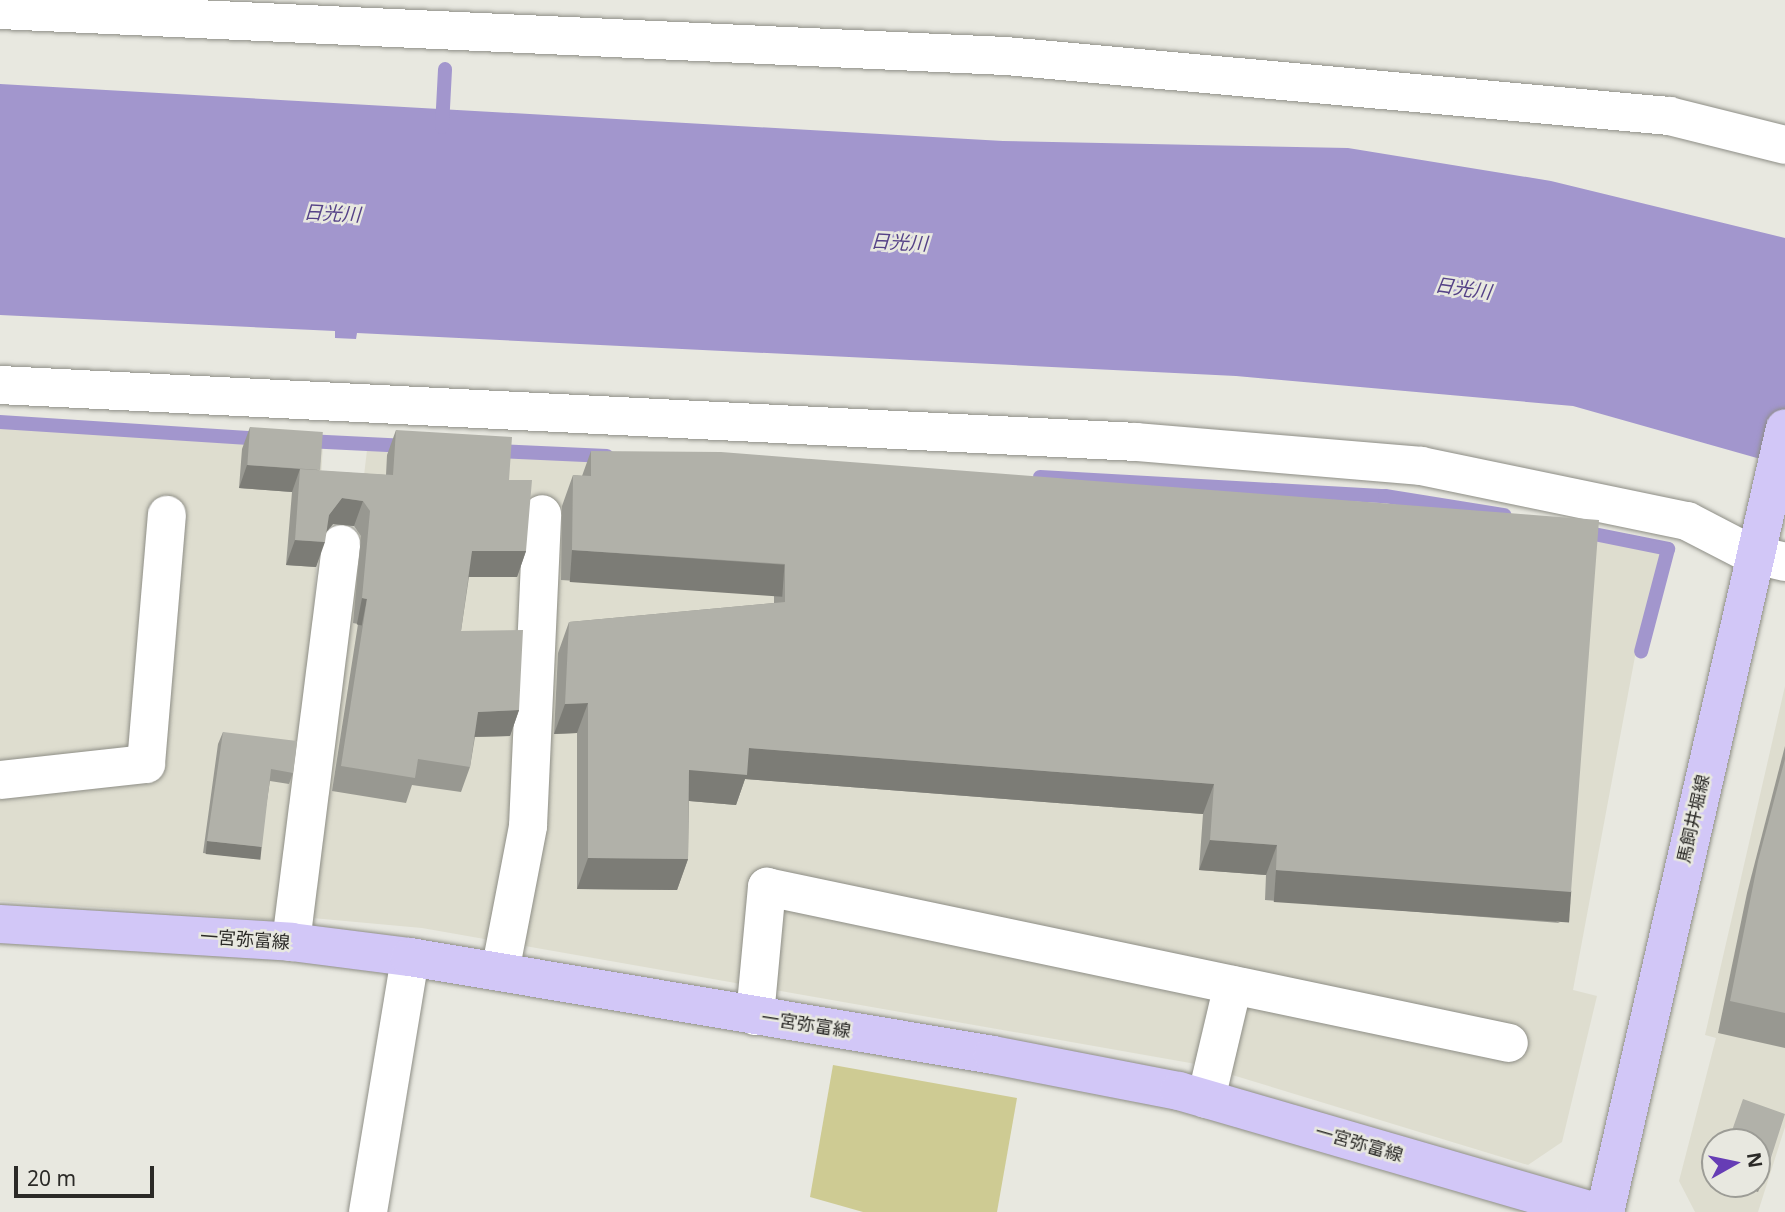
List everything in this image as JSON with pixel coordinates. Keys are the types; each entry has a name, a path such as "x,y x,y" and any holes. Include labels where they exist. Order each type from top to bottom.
{"main road":[{"name":"馬飼井堀線","path":"1605,1212 1764,550 1785,428"},
{"name":"一宮弥富線","path":"0,924 291,942 410,957 755,1016 1206,1099 1595,1212"}],"street":[{"path":"0,10 307,13 1006,56 1669,116 1785,145"},
{"path":"0,385 1136,442 1421,466 1687,520 1764,550"},
{"path":"500,972 528,826 542,514"},
{"path":"0,780 146,764 167,515"},
{"path":"291,942 341,544"},
{"path":"755,1016 767,887 1509,1043"},
{"path":"368,1212 410,957"},
{"path":"1206,1099 1233,985"}],"shaded area":[{"path":"0,425 323,445 313,621 276,920 0,901"},
{"path":"367,450 1383,501 1666,551 1636,651 1573,990 1597,996 1562,1142 1528,1165 1196,1064 422,928 312,918"},
{"path":"1785,686 1785,1127 1771,1171 1771,1128 1701,1128 1701,1198 1762,1198 1758,1212 1695,1212 1679,1181 1716,1038 1705,1035"},
{"path":"833,1065 1017,1098 997,1212 863,1212 810,1197"}],"water":[{"name":"日光川","path":"0,84 1003,141 1348,148 1551,181 1785,238 1785,466 1573,406 1236,376 357,333 356,339 335,338 335,331 0,315"}],"building":[{"path":"250,427 323,432 320,470 247,465"},
{"path":"396,430 512,437 509,480 532,480 526,551 472,551 461,631 523,630 519,710 478,712 470,767 418,759 415,778 341,766 367,599 362,598 370,511 363,501 342,498 329,515 325,542 295,540 300,469 393,475"},
{"path":"591,451 721,452 1599,520 1571,892 1276,870 1277,845 1210,840 1214,784 749,748 747,775 689,770 688,859 588,858 588,703 565,704 569,622 785,602 785,564 572,550 573,475 591,476"},
{"path":"223,732 297,741 293,773 271,769 262,847 207,841"},
{"path":"1785,759 1785,1013 1730,1001 1758,861"},
{"path":"1743,1099 1785,1114 1771,1158 1771,1128 1733,1128"}],"waterway":[{"path":"442,127 445,69"},
{"path":"0,422 265,439"},
{"path":"306,441 408,446"},
{"path":"495,451 607,456"},
{"path":"1040,477 1385,496 1504,515"},
{"path":"1579,531 1668,549 1641,652"}]}
